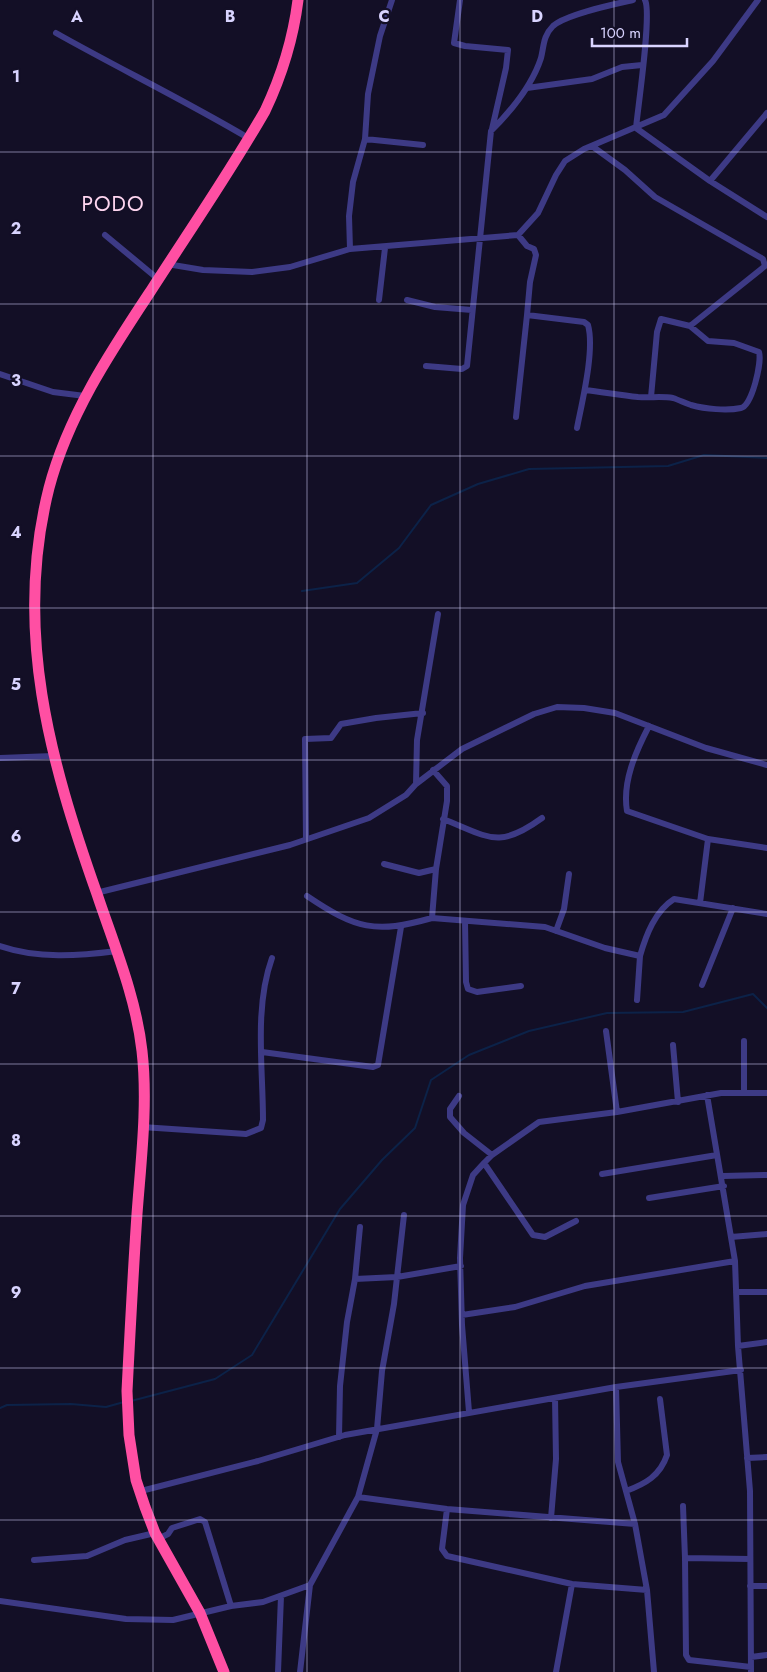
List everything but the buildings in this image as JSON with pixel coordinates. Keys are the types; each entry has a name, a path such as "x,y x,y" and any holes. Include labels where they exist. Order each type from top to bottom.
{"highway":[{"path":"224,1672 200,1613 157,1536 136,1480 126,1413 142,1128 142,1052 134,1008 117,951 96,893 53,756 37,660 36,604 38,557 50,486 62,447 86,396 167,264 250,139 279,82 290,45 298,0"}],"street":[{"path":"350,250 349,216 354,182 365,140 368,94 380,36 392,0"},
{"path":"426,366 462,369 466,366 482,237 491,131 506,68 508,50 454,43 460,0"},
{"path":"491,131 509,113 527,88 541,58 543,40 553,26 594,9 633,0"},
{"path":"636,128 646,32 647,5 645,0"},
{"path":"167,264 203,270 252,272 290,267 350,250 518,235 538,213 556,175 565,161 592,146 664,115 713,60 758,0"},
{"path":"56,33 250,139"},
{"path":"527,88 592,79 622,67 642,65"},
{"path":"710,181 764,121 767,113"},
{"path":"636,128 710,181 767,217"},
{"path":"365,140 423,145"},
{"path":"592,146 625,170 655,197 763,259 765,266 690,326"},
{"path":"105,235 158,279"},
{"path":"516,417 530,282 536,255 534,249 527,246 518,235"},
{"path":"379,300 385,248"},
{"path":"407,300 435,307 472,310"},
{"path":"527,315 584,322 588,325 590,344 585,390 577,428"},
{"path":"585,390 651,397 673,398 693,405 716,408 743,408 747,405 761,358 759,352 734,343 708,341 690,326 662,319 657,332 651,397"},
{"path":"0,374 52,392 86,396"},
{"path":"416,784 417,740 438,614"},
{"path":"96,893 306,839 369,818 406,795 416,784 462,749 510,724 557,707 584,708 615,713 706,748 767,765"},
{"path":"306,839 305,739 331,738 341,724 423,713"},
{"path":"650,726 633,758 627,811 708,840 767,848"},
{"path":"0,758 53,756"},
{"path":"432,918 436,869 447,801 447,786 434,770"},
{"path":"443,820 491,838 500,839 527,829 542,818"},
{"path":"700,903 708,840"},
{"path":"384,864 419,873 436,869"},
{"path":"556,931 564,909 570,874"},
{"path":"307,896 343,918 374,928 401,927 432,918 527,924 556,931 605,948 640,956"},
{"path":"637,1000 640,956 645,939 663,906 674,899 767,914"},
{"path":"702,984 733,908"},
{"path":"465,921 466,982 468,989 477,992 521,986"},
{"path":"262,1052 373,1067 378,1065 401,927"},
{"path":"0,946 35,954 63,956 117,951"},
{"path":"142,1128 246,1134 261,1128 263,1120 264,982 272,958"},
{"path":"606,1031 618,1112"},
{"path":"744,1042 744,1093"},
{"path":"673,1045 678,1102"},
{"path":"469,1412 462,1315 461,1266 465,1196 473,1175 484,1162 539,1122 618,1112 707,1095 767,1093"},
{"path":"683,1506 686,1639 689,1660 751,1669 748,1458 738,1346 735,1261 723,1176 717,1155 707,1095"},
{"path":"458,1096 450,1109 450,1117 464,1133 492,1155"},
{"path":"602,1174 717,1155"},
{"path":"484,1162 533,1235 545,1236 576,1221"},
{"path":"723,1176 767,1175"},
{"path":"649,1198 724,1186"},
{"path":"300,1672 310,1585 358,1497 377,1429 382,1371 397,1277 404,1215"},
{"path":"339,1437 340,1386 347,1322 355,1279 360,1226"},
{"path":"731,1237 767,1234"},
{"path":"462,1315 515,1307 585,1286 735,1261"},
{"path":"355,1279 397,1277 461,1266"},
{"path":"736,1292 767,1292"},
{"path":"738,1346 767,1342"},
{"path":"141,1491 258,1461 339,1437 377,1429 616,1387 741,1370"},
{"path":"616,1387 618,1462 635,1524 647,1590 654,1672"},
{"path":"551,1518 556,1459 555,1398"},
{"path":"626,1491 651,1480 666,1460 660,1399"},
{"path":"748,1458 767,1457"},
{"path":"358,1497 447,1509 635,1524"},
{"path":"447,1509 442,1549 447,1556 572,1584 647,1590"},
{"path":"34,1560 87,1556 99,1553 125,1540 157,1536 178,1525 200,1519 205,1522 231,1606"},
{"path":"685,1558 750,1559"},
{"path":"556,1672 572,1584"},
{"path":"0,1601 126,1619 173,1620 231,1606 263,1602 310,1585"},
{"path":"750,1586 767,1586"},
{"path":"278,1672 281,1596"},
{"path":"751,1657 767,1655"}],"waterway":[{"path":"302,591 357,583 399,548 431,505 478,484 529,469 668,466 704,455 767,458"},
{"path":"131,1401 215,1379 252,1355 340,1209 382,1160 415,1128 431,1080 469,1055 529,1031 607,1013 683,1012 753,994 767,1008"},
{"path":"0,1408 7,1405 71,1404 106,1407 124,1402"}],"district":[{"name":"PODO","path":"113,204"}]}
